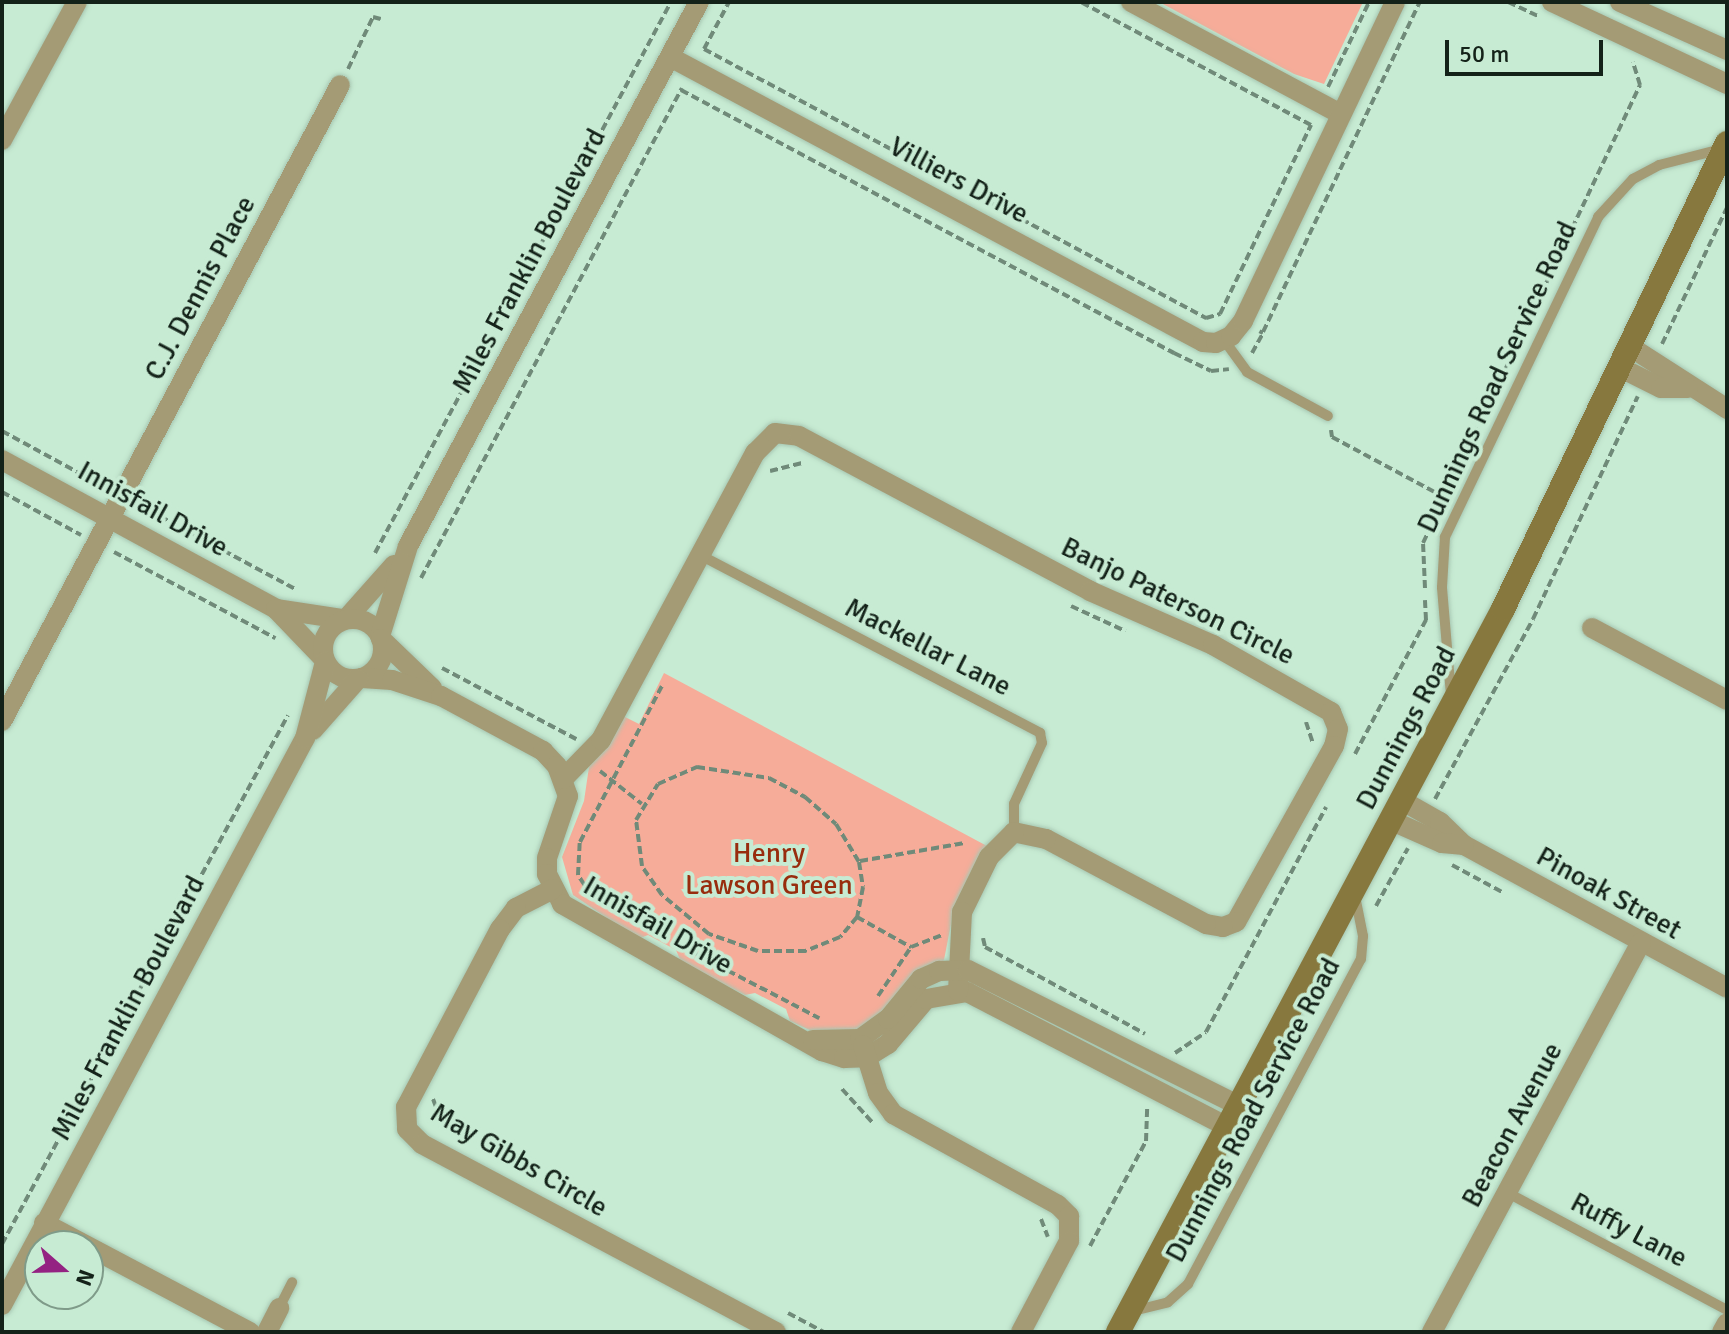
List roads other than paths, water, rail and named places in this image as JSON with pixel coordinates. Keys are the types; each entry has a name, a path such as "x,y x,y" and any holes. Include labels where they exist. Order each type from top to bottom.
{"street":[{"path":"2,140 77,2"},
{"name":"Miles Franklin Boulevard","path":"381,637 408,546 699,2"},
{"path":"1131,2 1341,114"},
{"path":"1224,340 1243,321 1395,2"},
{"path":"1552,2 1727,84"},
{"path":"1620,2 1727,50"},
{"name":"Villiers Drive","path":"670,57 1203,342 1224,340"},
{"name":"C.J. Dennis Place","path":"2,721 340,85"},
{"name":"Dunnings Road","path":"1123,1322 1452,707 1726,146"},
{"path":"1624,357 1655,359 1688,388 1727,409"},
{"path":"1624,357 1646,380 1661,388 1688,388"},
{"name":"Banjo Paterson Circle","path":"563,779 601,740 765,439 775,433 799,436 1078,585 1198,638 1320,703 1338,729 1329,757 1251,903 1236,922 1223,927 1197,920 1046,839 1014,832"},
{"name":"Innisfail Drive","path":"2,460 276,609 324,660"},
{"name":"Miles Franklin Boulevard","path":"345,619 408,546"},
{"name":"Innisfail Drive","path":"276,609 345,619"},
{"path":"441,696 367,621 345,619 326,635 324,660 339,676 392,680 441,696 543,751 563,779"},
{"path":"1592,628 1727,700"},
{"path":"360,678 380,663 381,637"},
{"name":"Miles Franklin Boulevard","path":"305,738 324,660"},
{"name":"Miles Franklin Boulevard","path":"2,1305 305,738 360,678"},
{"name":"Innisfail Drive","path":"563,779 568,796 547,858 553,889 582,919 834,1056 864,1048"},
{"name":"Pinoak Street","path":"1396,810 1727,988"},
{"path":"958,991 962,912 989,857 1014,832"},
{"name":"May Gibbs Circle","path":"553,889 516,908 500,929 406,1107 407,1129 422,1144 776,1332"},
{"name":"Beacon Avenue","path":"1432,1332 1641,943"},
{"path":"864,1048 921,979 959,968 993,978 1238,1105"},
{"path":"864,1048 888,1044 926,999 958,991 988,1000 1227,1127"},
{"path":"864,1048 878,1093 893,1114 1058,1205 1069,1216 1069,1241 1021,1332"},
{"path":"44,1223 250,1332"},
{"path":"267,1332 279,1308"},
{"path":"1722,1332 1727,1323"}],"lane":[{"name":"Dunnings Road Service Road","path":"1452,707 1442,587 1445,537 1598,217 1615,193 1646,172 1726,146"},
{"path":"1224,340 1247,372 1328,416"},
{"name":"Mackellar Lane","path":"700,555 1040,733 1042,743 1014,804 1014,832"},
{"name":"Dunnings Road Service Road","path":"1123,1322 1168,1302 1188,1284 1361,959 1363,936 1353,891"},
{"name":"Ruffy Lane","path":"1508,1193 1727,1310"},
{"path":"279,1308 292,1282"}],"park label":[{"name":"Henry Lawson Green","path":"769,869"}]}
